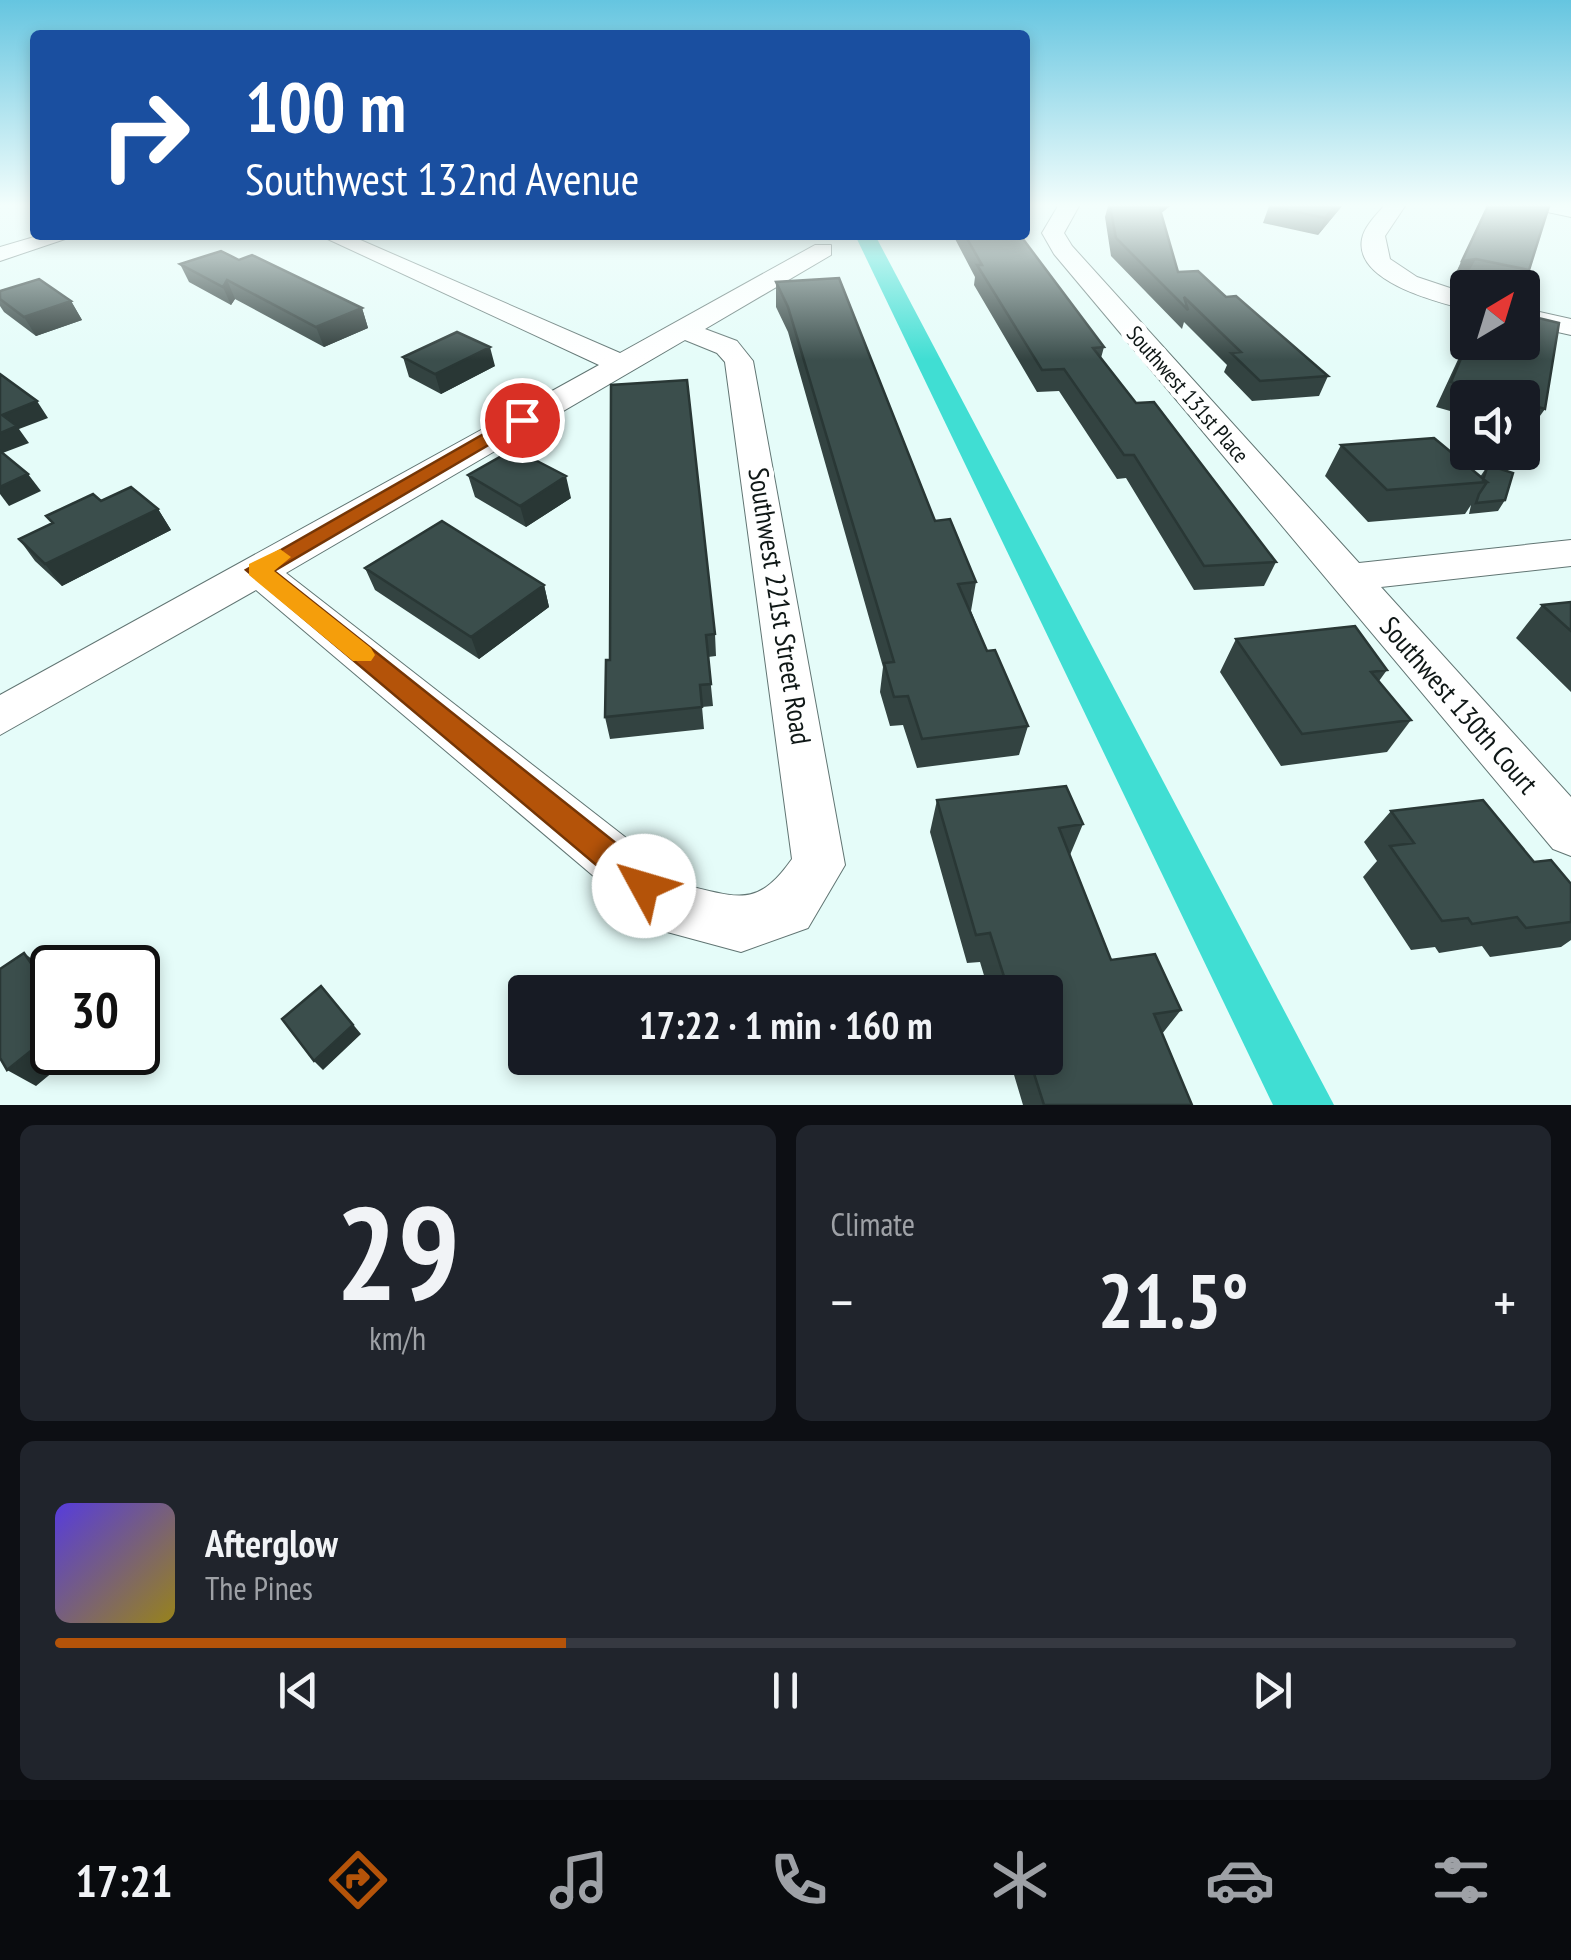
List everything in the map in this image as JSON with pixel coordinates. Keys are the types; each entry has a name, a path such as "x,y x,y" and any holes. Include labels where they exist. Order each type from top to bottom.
{"street":[{"path":"381,258 621,364"},
{"path":"0,717 810,258"},
{"name":"Southwest 131st Place","path":"1070,258 1347,578"},
{"path":"1376,258 1405,281 1450,297"},
{"path":"1540,320 1571,327"},
{"name":"Southwest 221st Street Road","path":"257,570 674,910 741,925 789,909 820,865 739,361 726,348 682,329"},
{"path":"1347,578 1571,552"},
{"name":"Southwest 130th Court","path":"1347,578 1571,832"}],"building":[{"path":"200,258 257,258 362,308 316,327 227,280 223,287 180,264"},
{"path":"978,258 1037,258 1104,347 1093,348 1136,403 1154,402 1276,562 1204,566 1134,455 1124,455 1064,369 1042,370 977,265 982,265"},
{"path":"1136,258 1174,258 1178,272 1198,271 1226,297 1236,296 1328,376 1260,381 1231,353 1241,352 1184,297 1188,310"},
{"path":"1464,258 1533,258 1529,270 1476,259 1462,261"},
{"path":"839,278 935,521 950,519 976,582 958,584 987,651 995,650 1028,726 922,739 908,696 894,697 884,663 894,662 788,307 776,282"},
{"path":"39,279 71,301 24,317 0,299 0,291"},
{"path":"1540,318 1559,323 1545,409 1540,407 1540,380 1452,380 1460,360 1540,360"},
{"path":"457,332 490,347 435,374 403,357"},
{"path":"0,374 37,401 2,415 17,426 0,433"},
{"path":"687,380 715,634 706,635 711,684 700,685 702,707 605,717 606,660 610,660 611,385"},
{"path":"1434,438 1450,451 1450,470 1473,470 1487,482 1387,490 1341,445"},
{"path":"514,449 566,476 520,506 468,475"},
{"path":"0,451 28,474 0,487"},
{"path":"1486,470 1513,473 1505,500 1476,503 1487,482 1483,480"},
{"path":"131,487 158,509 45,564 19,539 53,523 46,516 93,494 101,501"},
{"path":"442,521 544,585 471,637 365,568"},
{"path":"1571,602 1571,631 1542,605"},
{"path":"1355,626 1387,670 1371,672 1411,720 1302,734 1236,639"},
{"path":"1066,786 1083,824 1059,828 1111,960 1155,954 1181,1010 1154,1014 1192,1105 1044,1105 1034,1075 1063,1075 1063,975 1004,975 990,933 976,935 937,800"},
{"path":"1483,800 1534,862 1551,860 1571,884 1571,922 1526,928 1517,917 1472,924 1468,918 1442,921 1390,846 1414,843 1391,811"},
{"path":"24,953 30,962 30,1052 7,1070 0,1058 0,969"},
{"path":"321,986 353,1025 314,1061 282,1019"}],"waterway":[{"path":"876,258 1304,1105"}],"slow traffic":[{"path":"280,557 257,570 362,655"}],"route":[{"path":"522,420 257,570 644,886"}]}
